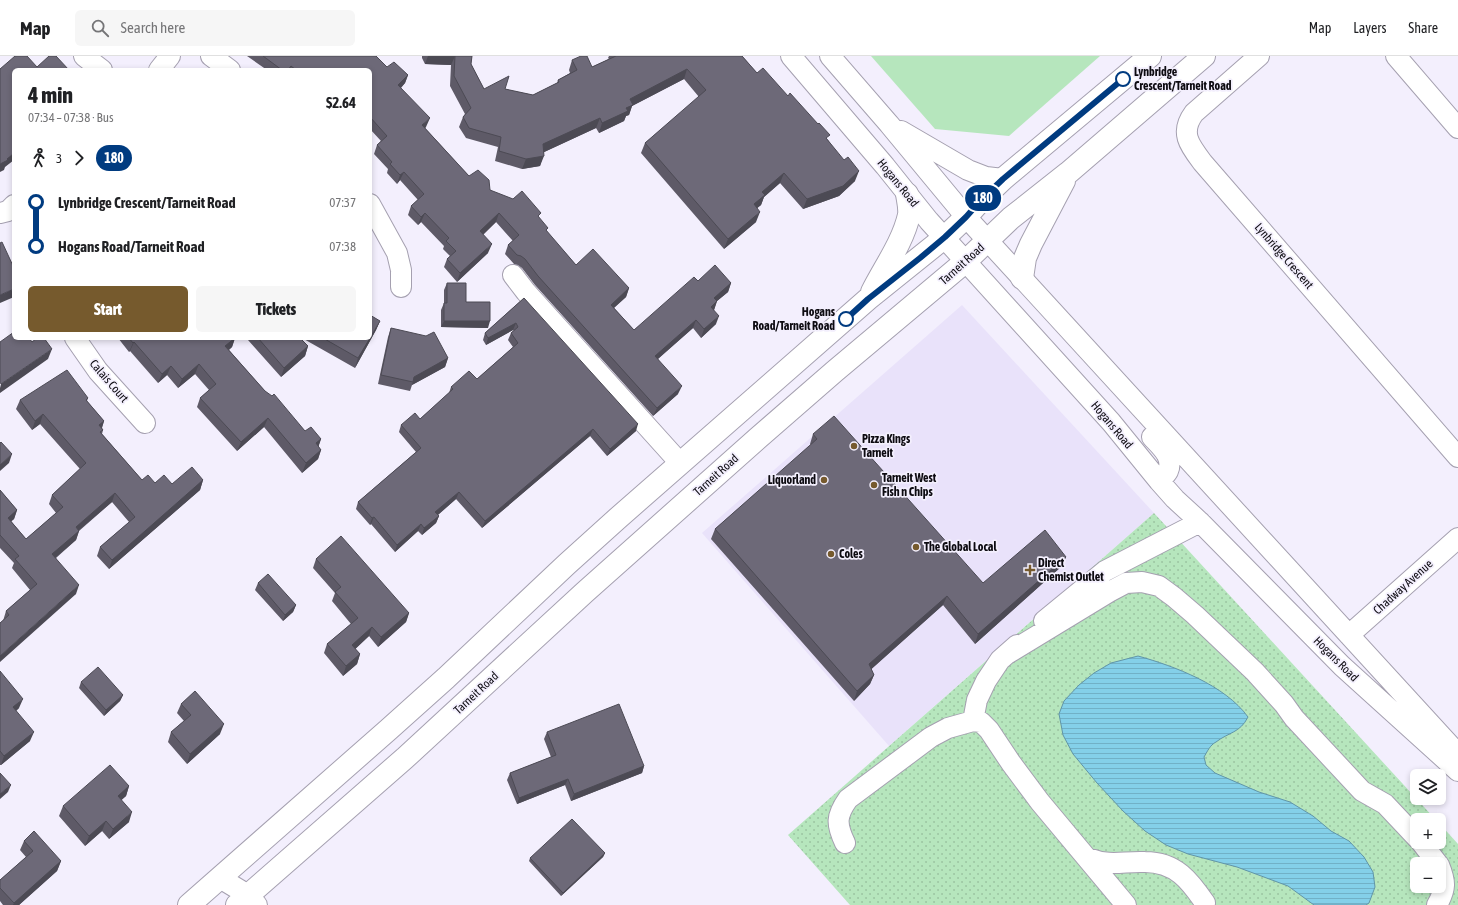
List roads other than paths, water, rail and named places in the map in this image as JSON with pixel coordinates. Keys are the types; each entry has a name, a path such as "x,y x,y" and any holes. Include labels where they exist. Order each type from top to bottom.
{"main road":[{"path":"189,905 388,730 567,564 680,464 868,299 945,237 1003,179 1150,56"},
{"name":"Tarneit Road","path":"244,902 405,758 585,592 758,438 966,261 1011,218 1068,173 1204,56"},
{"path":"1022,278 1025,258 1031,244 1068,173"},
{"path":"868,299 902,236 909,215 907,194"}],"street":[{"path":"84,56 99,68"},
{"path":"161,68 170,56"},
{"path":"212,56 227,68"},
{"name":"Hogans Road","path":"791,56 886,166 929,221 1110,422 1159,482 1305,627 1342,666 1458,771"},
{"name":"Hogans Road","path":"830,56 966,217 1458,754"},
{"name":"Lynbridge Crescent","path":"1259,56 1194,113 1187,126 1186,136 1190,147 1458,457"},
{"path":"1396,56 1458,128"},
{"path":"889,124 968,170 986,177 1003,179"},
{"path":"372,212 398,253 401,270 401,287"},
{"path":"513,275 526,292 680,464"},
{"name":"Calais Court","path":"76,340 98,371 145,423"},
{"path":"1088,350 1113,394 1167,454 1169,463 1168,472 1159,482"},
{"path":"974,720 977,700 986,681 1000,660 1059,607 1105,571 1200,522"},
{"name":"Chadway Avenue","path":"1349,635 1458,538"},
{"path":"1007,654 1126,583 1142,582 1159,586 1195,615 1255,672 1284,704 1294,718 1362,791 1385,804 1410,831"},
{"path":"1305,627 1349,635"},
{"path":"845,843 840,832 838,820 841,810 848,799 931,737 948,728 974,720 981,722 989,730 1040,802 1126,905"},
{"path":"1426,849 1433,857"},
{"path":"1088,858 1101,863 1113,864 1156,862 1169,866 1188,880 1205,903"},
{"path":"220,878 244,902"},
{"path":"1437,905 1443,893"}],"water":[{"path":"1138,656 1167,665 1198,678 1226,695 1238,706 1248,717 1238,729 1214,743 1210,747 1204,757 1206,765 1215,773 1259,792 1290,802 1313,816 1331,831 1349,841 1364,857 1373,872 1375,887 1369,903 1366,905 1314,905 1288,886 1237,867 1188,854 1166,845 1145,831 1123,811 1073,754 1063,735 1059,714 1064,701 1079,685 1094,673 1111,663"}],"place":[{"name":"Lynbridge Crescent/Tarneit Road","path":"1123,79"},
{"name":"Hogans Road/Tarneit Road","path":"846,319"},
{"name":"Pizza Kings Tarneit","path":"854,446"},
{"name":"Liquorland","path":"824,480"},
{"name":"Tarneit West Fish n Chips","path":"874,485"},
{"name":"The Global Local","path":"916,547"},
{"name":"Coles","path":"831,554"},
{"name":"Direct Chemist Outlet","path":"1030,570"}]}
